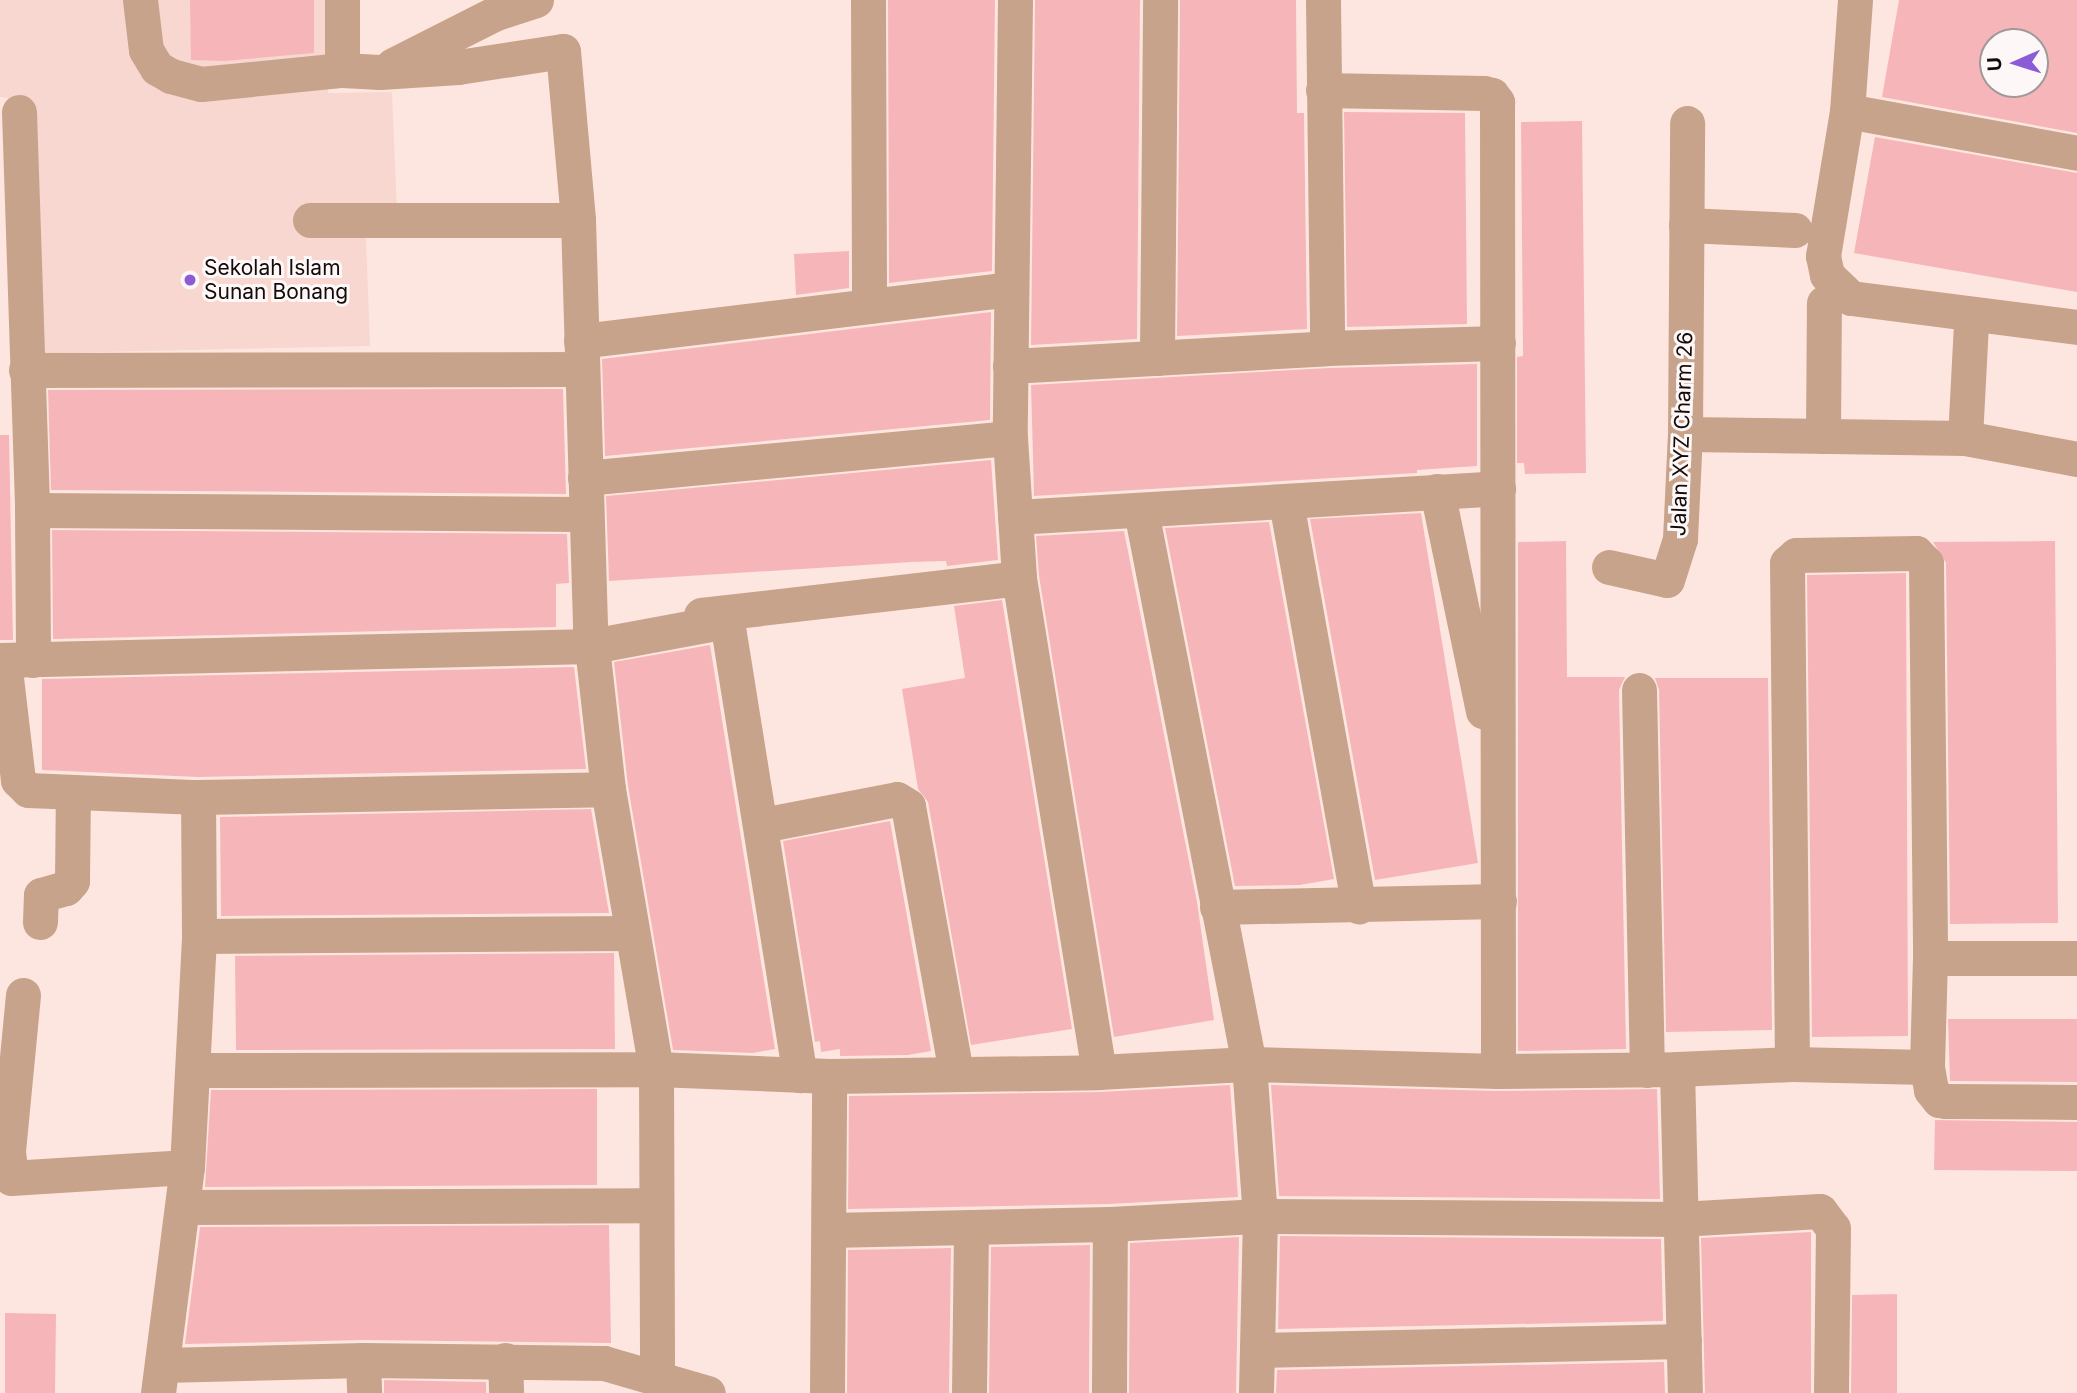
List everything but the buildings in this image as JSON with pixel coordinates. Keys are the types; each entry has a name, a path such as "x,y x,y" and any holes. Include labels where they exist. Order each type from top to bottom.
{"street":[{"path":"140,0 146,50 158,68 171,76 201,84 342,70 380,72 457,67 563,51"},
{"path":"342,0 342,70"},
{"path":"380,72 496,6 536,0"},
{"path":"545,0 563,51 578,220 585,514 591,638 608,789 656,1069 654,1205 657,1376"},
{"path":"868,0 869,306"},
{"path":"1015,0 1010,438 1019,578 1099,1072"},
{"path":"1157,358 1160,0"},
{"path":"1323,0 1327,348"},
{"path":"1855,0 1847,111 1823,256 1827,275 1851,298 2077,327"},
{"path":"1323,90 1484,93 1492,95 1497,102 1498,1071"},
{"path":"1847,111 2077,153"},
{"path":"19,112 18,391 32,510 12,660 19,780 28,790 198,797 608,789"},
{"name":"Jalan XYZ Charm 26","path":"1609,567 1667,580 1680,538 1685,434 1687,123"},
{"path":"310,220 578,220"},
{"path":"1686,225 1795,230"},
{"path":"18,391 581,355 869,306 1010,289"},
{"path":"1823,436 1824,303"},
{"path":"1965,438 1971,324"},
{"path":"1010,366 1327,348 1498,343"},
{"path":"1685,434 1965,438 2077,459"},
{"path":"585,478 1010,438"},
{"path":"1015,517 1498,488"},
{"path":"1437,491 1498,778"},
{"path":"1286,502 1359,906"},
{"path":"32,510 585,514"},
{"path":"1141,511 1249,1064 1260,1216 1256,1393"},
{"path":"1792,1064 1787,562 1793,556 1916,553 1926,563 1930,958 1927,1067 1931,1090 1939,1100 2077,1102"},
{"path":"591,638 1019,578"},
{"path":"12,660 591,638 727,621 762,825 814,1076 829,1230 827,1393"},
{"path":"1639,690 1662,1069 1680,1219 1685,1393"},
{"path":"40,922 41,895 66,888 72,881 74,792"},
{"path":"198,797 199,936 194,1070 183,1207 160,1379 505,1377 604,1363 657,1376 708,1393"},
{"path":"762,825 897,799 908,806 956,1074"},
{"path":"1217,906 1359,906 1499,901"},
{"path":"199,936 632,933"},
{"path":"1930,958 2077,958"},
{"path":"23,995 8,1152 11,1178 187,1167"},
{"path":"194,1070 656,1069 814,1076 1099,1072 1249,1064 1498,1071 1792,1064 1927,1067"},
{"path":"183,1207 654,1205"},
{"path":"829,1230 1111,1224 1260,1216 1680,1219 1811,1210 1827,1216 1833,1228 1831,1393"},
{"path":"1109,1393 1111,1224"},
{"path":"970,1393 971,1227"},
{"path":"1256,1350 1684,1341"}],"shaded area":[{"name":"Sekolah Islam Sunan Bonang","path":"0,0 328,0 328,93 392,92 397,212 365,214 370,346 13,354 8,98 0,97"}],"place":[{"name":"Sekolah Islam Sunan Bonang","path":"190,280"}]}
